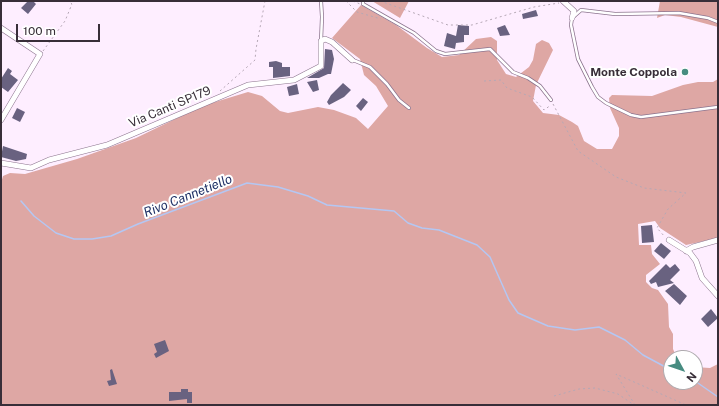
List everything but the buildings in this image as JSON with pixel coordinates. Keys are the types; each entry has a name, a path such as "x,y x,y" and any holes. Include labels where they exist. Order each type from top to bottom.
{"street":[{"path":"562,1 574,11 572,18"},
{"path":"1,28 40,54 1,120"},
{"path":"321,41 325,39 332,42 352,60"},
{"name":"Via Canti SP179","path":"1,163 32,168 49,160 101,147 221,95 248,85 294,80 313,72 321,66 321,41"},
{"path":"669,240 686,251 696,260 702,278 718,296"},
{"path":"686,251 693,247 718,240"}],"lane":[{"path":"321,1 321,41"},
{"path":"362,2 429,44 436,52 445,54 490,49 513,72 528,78 540,86 550,100"},
{"path":"718,22 708,18 679,13 615,14 581,10 572,18 572,30 578,59 598,97 606,103 631,115 640,117 718,107"},
{"path":"352,60 370,67 387,84 396,97 409,108"}],"path":[{"path":"40,54 54,39 65,21 72,4 68,1"},
{"path":"221,95 219,92 221,89 255,60 265,1"},
{"path":"346,1 357,12 381,19 389,18"},
{"path":"353,1 362,2"},
{"path":"380,1 448,25 472,25 534,7 560,3 562,1"},
{"path":"484,81 501,80 508,88 532,97 544,110 551,106 550,100"},
{"path":"550,100 578,151 616,177 644,188 686,193 668,209 657,228 660,233 669,240"},
{"path":"635,405 616,374 686,405"},
{"path":"554,396 579,389 595,388 618,394 635,405"}],"shaded area":[{"path":"372,1 409,1 400,18"},
{"path":"660,1 718,1 718,27 681,17 665,15 657,18"},
{"path":"361,5 396,25 442,57 459,55 476,39 491,37 497,41 497,60 506,74 516,77 529,67 533,60 536,44 542,40 549,43 553,50 536,85 533,101 543,113 559,115 578,126 584,141 597,149 612,149 619,136 619,128 610,108 609,98 612,95 652,96 683,85 698,82 713,82 718,79 718,238 686,245 660,228 655,221 638,224 639,245 651,245 652,254 660,264 646,275 646,282 652,288 658,290 668,304 669,327 673,334 673,350 663,350 663,390 703,390 703,368 710,368 718,364 718,405 1,405 1,183 3,176 10,173 25,174 77,159 136,138 202,106 248,92 262,96 280,111 288,113 318,107 334,110 356,118 368,129 388,106 376,86 364,75 360,59 332,38"}],"waterway":[{"name":"Rivo Cannetiello","path":"21,201 34,216 56,233 74,239 92,239 111,236 138,224 247,183 278,187 308,196 327,205 394,211 408,223 422,228 439,230 477,245 490,257 509,300 518,313 548,326 575,330 599,327 625,340 643,355 663,366"},
{"name":"Rivo Cannetiello","path":"703,387 718,397"}],"place":[{"name":"Monte Coppola","path":"685,72"}]}
